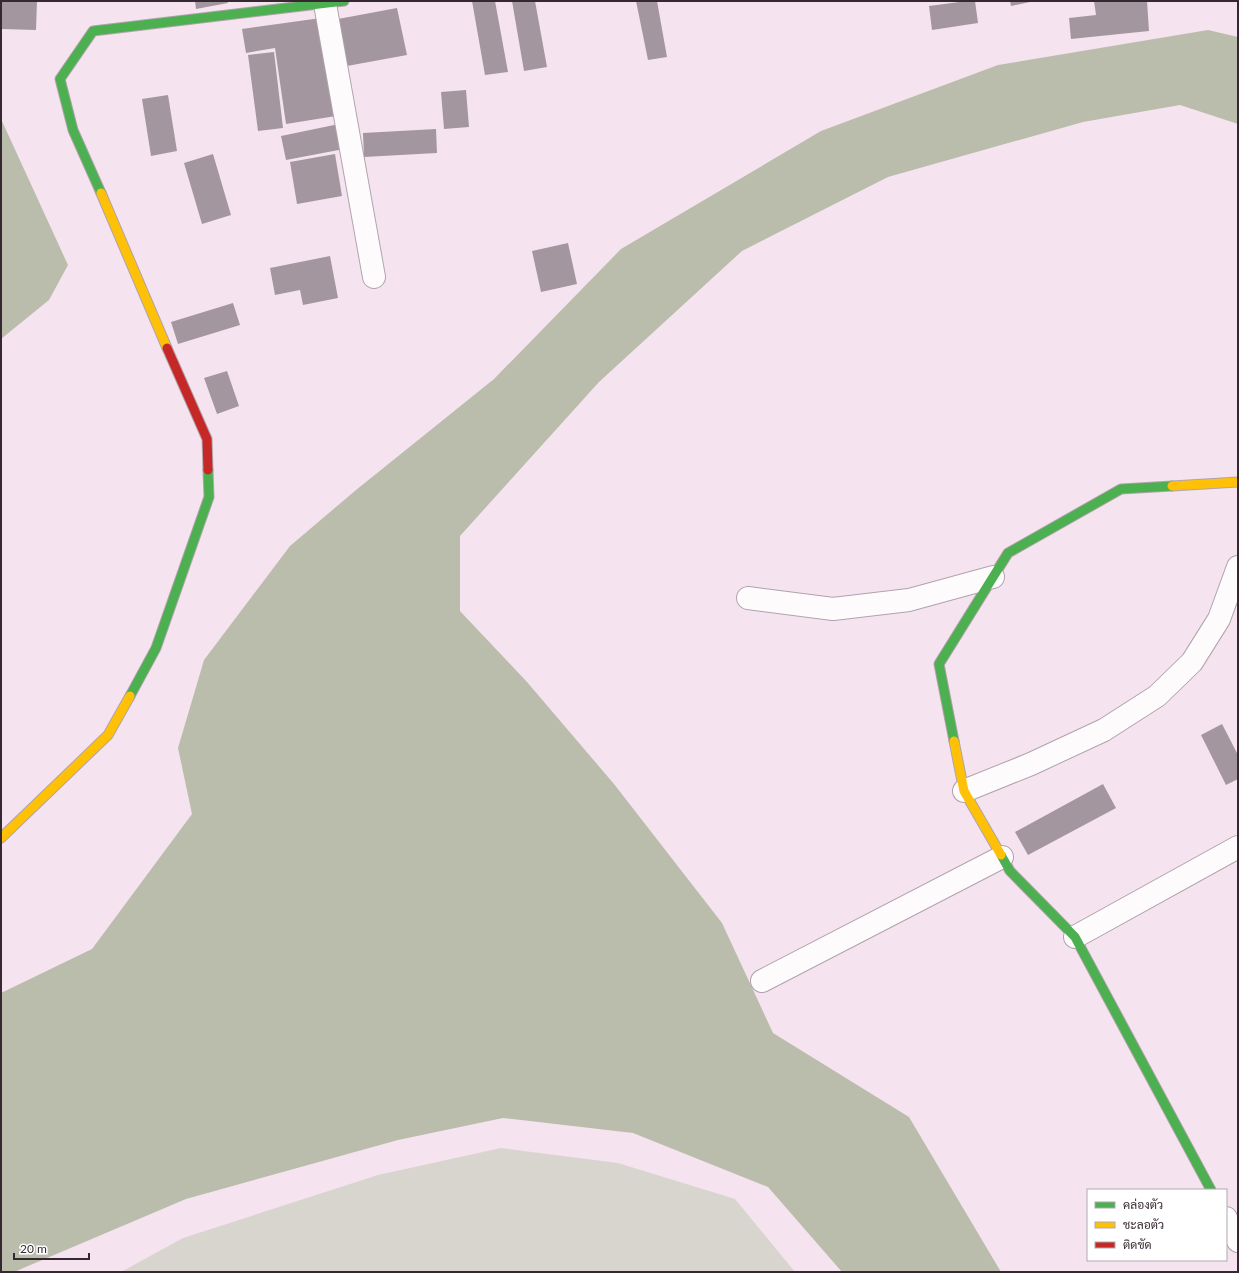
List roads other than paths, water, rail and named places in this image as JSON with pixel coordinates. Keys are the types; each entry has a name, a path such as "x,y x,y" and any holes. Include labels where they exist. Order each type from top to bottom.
{"street":[{"path":"1,838 108,735 156,648 209,497 207,439 73,130 60,79 93,31 334,2 374,277"},
{"path":"1210,1189 1074,937 1010,871 964,791 939,664 1008,553 1121,489 1238,482"},
{"path":"964,791 1031,764 1104,730 1157,696 1192,662 1219,619 1238,567"},
{"path":"748,598 833,609 909,600 993,577"},
{"path":"1074,937 1238,847"},
{"path":"762,981 1002,857"},
{"path":"1227,1220 1238,1241"}]}
